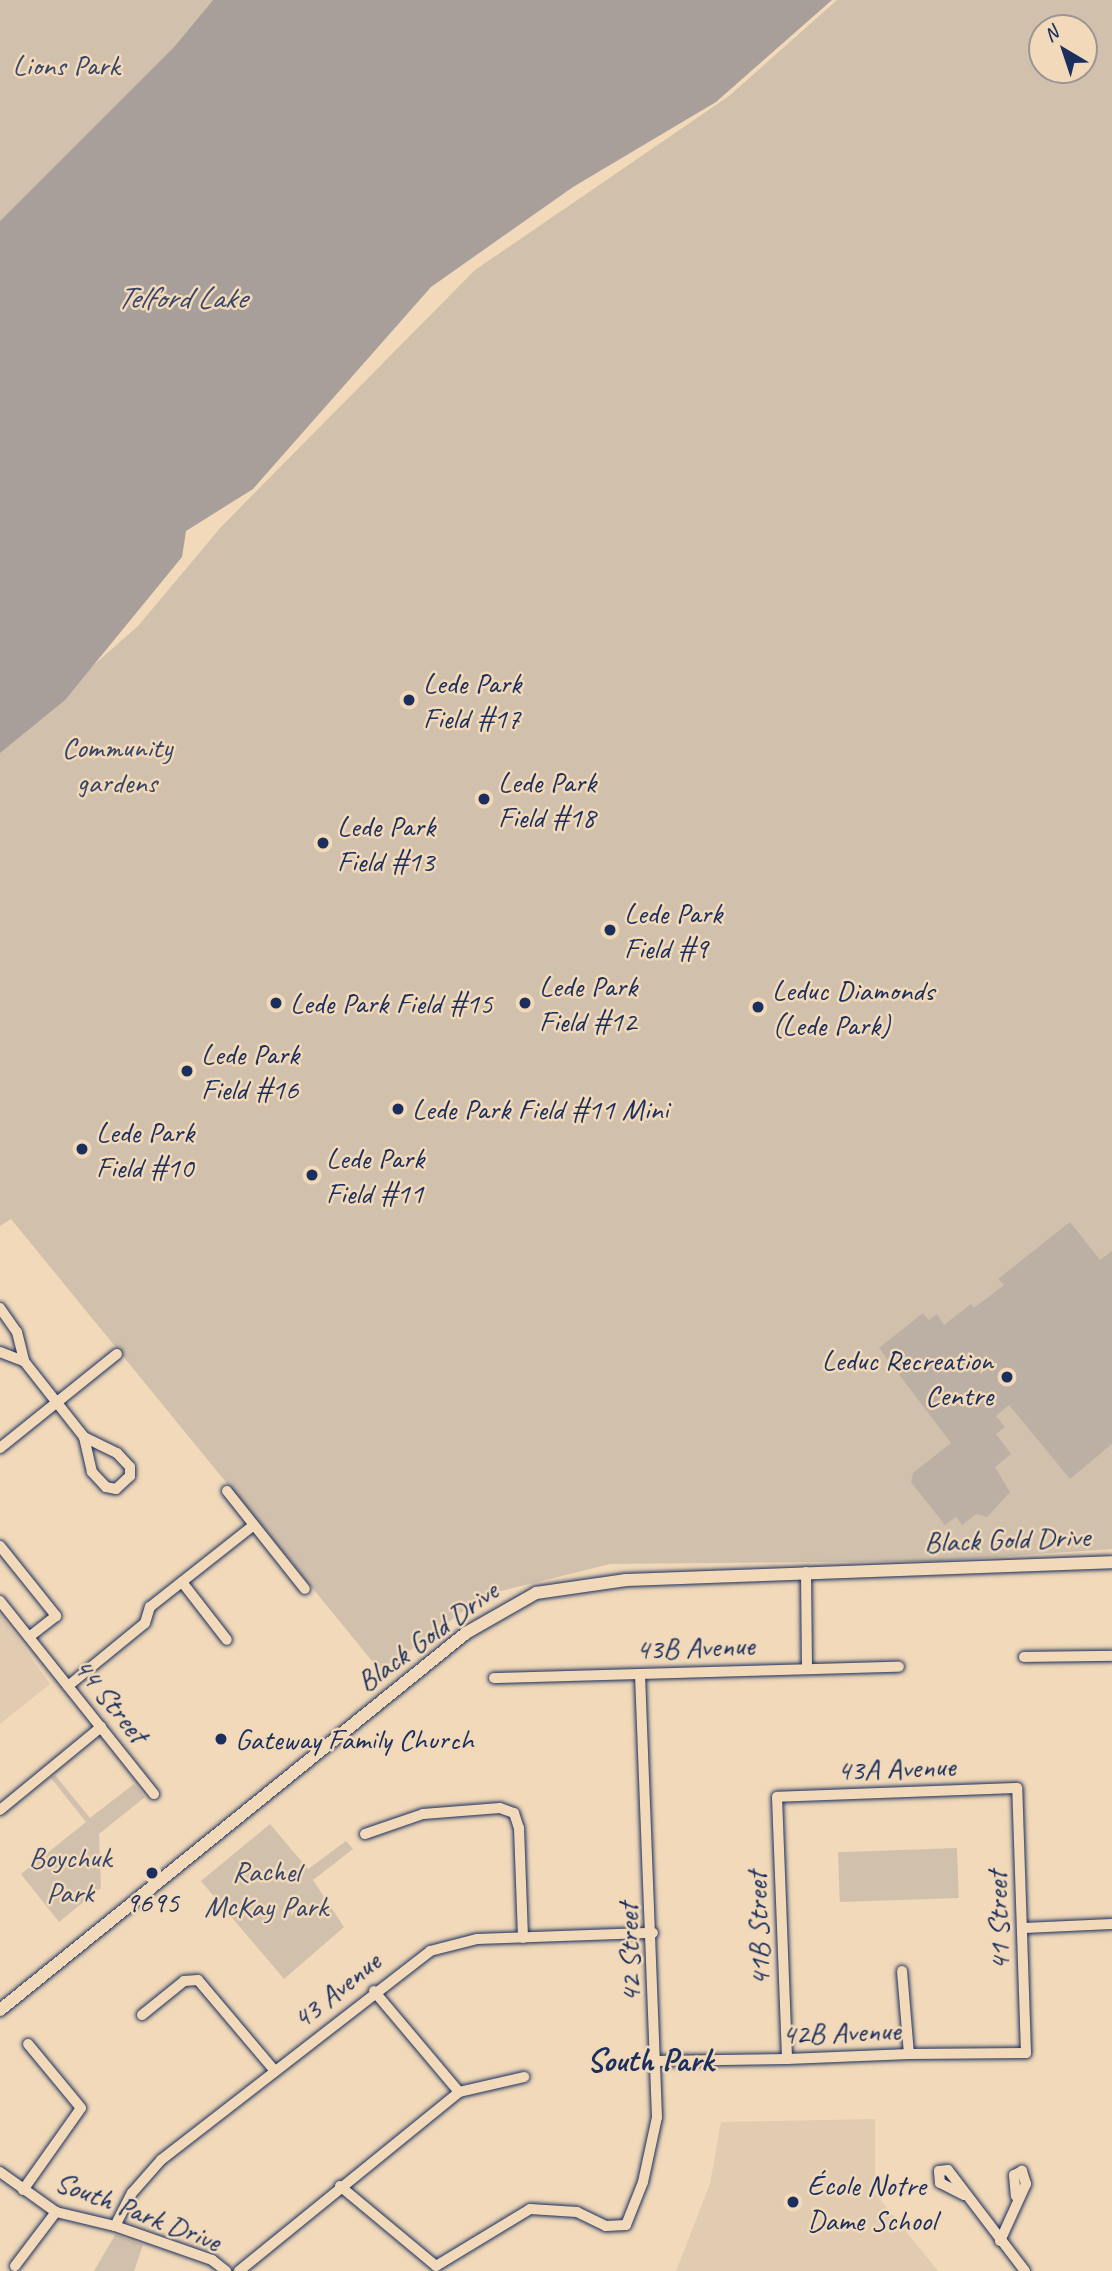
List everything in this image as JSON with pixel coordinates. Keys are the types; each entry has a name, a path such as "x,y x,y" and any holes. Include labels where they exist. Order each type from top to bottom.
{"main road":[{"name":"Black Gold Drive","path":"0,2010 296,1766 501,1609 556,1587 587,1582 1112,1562"}],"street":[{"path":"0,1308 18,1332 24,1361 84,1437 92,1472 106,1487 116,1489 130,1476 130,1468 117,1453 84,1437"},
{"path":"0,1352 24,1361"},
{"path":"0,1448 117,1354"},
{"path":"227,1491 305,1589"},
{"path":"68,1686 145,1623 150,1607 254,1525"},
{"path":"0,1546 56,1616 29,1637"},
{"path":"806,1572 807,1667"},
{"path":"182,1582 227,1640"},
{"name":"44 Street","path":"0,1601 154,1794"},
{"path":"1024,1657 1112,1656"},
{"name":"43B Avenue","path":"494,1678 807,1667 899,1667"},
{"name":"42 Street","path":"340,2186 436,2266 530,2209 577,2212 606,2226 626,2225 643,2182 657,2117 653,1933 640,1674"},
{"path":"0,1810 101,1727"},
{"name":"43A Avenue","path":"777,1797 1017,1788"},
{"name":"41 Street","path":"1017,1788 1024,1928 1026,2053"},
{"name":"41B Street","path":"777,1797 787,2059"},
{"path":"365,1834 423,1814 500,1808 514,1813 519,1828 523,1938"},
{"path":"1024,1928 1112,1924"},
{"name":"43 Avenue","path":"115,2226 132,2193 161,2160 374,1991 438,1947 523,1938 653,1933"},
{"path":"902,1971 909,2054"},
{"path":"142,2015 194,1978 275,2071"},
{"path":"374,1991 459,2092"},
{"path":"23,2190 81,2108 28,2044"},
{"name":"42B Avenue","path":"657,2061 1026,2053"},
{"path":"239,2271 340,2186 459,2092 524,2077"},
{"name":"South Park Drive","path":"0,2172 56,2212 115,2226 212,2260 226,2271"},
{"path":"964,2194 1025,2271"},
{"path":"1000,2241 1016,2196"},
{"path":"15,2266 56,2212"}],"shaded area":[{"path":"0,1614 50,1684 0,1724"},
{"name":"École Notre Dame School","path":"875,2119 875,2193 938,2271 676,2271 710,2184 721,2122"}],"green space":[{"name":"Lions Park","path":"0,0 213,0 174,47 0,221"},
{"name":"Community gardens","path":"837,0 1112,0 1112,1549 938,1561 610,1564 485,1595 381,1672 11,1219 0,1226 0,748 138,626 221,527 475,270 729,96"},
{"name":"Boychuk Park","path":"55,1775 90,1818 134,1784 145,1797 99,1834 101,1888 59,1922 21,1874 86,1822 51,1778"},
{"name":"Rachel McKay Park","path":"270,1824 308,1869 346,1841 353,1849 313,1880 344,1927 284,1979 201,1881"},
{"path":"957,1848 959,1898 840,1902 838,1852"},
{"path":"115,2235 143,2245 134,2271 94,2271"}],"water":[{"name":"Telford Lake","path":"213,0 832,0 716,102 573,187 431,287 253,489 186,531 182,557 65,700 0,753 0,221 174,47"}],"building":[{"name":"Leduc Recreation Centre","path":"1070,1222 1100,1260 1112,1251 1112,1444 1070,1479 1009,1405 996,1416 1005,1427 996,1434 1011,1454 995,1467 1010,1492 987,1517 976,1514 962,1525 956,1517 945,1525 911,1482 913,1473 951,1443 879,1348 923,1313 929,1320 937,1314 944,1325 971,1304 974,1308 1004,1285 998,1279"}],"place":[{"name":"Lede Park Field #17","path":"409,700"},
{"name":"Lede Park Field #18","path":"484,799"},
{"name":"Lede Park Field #13","path":"323,843"},
{"name":"Lede Park Field #9","path":"610,930"},
{"name":"Lede Park Field #15","path":"276,1003"},
{"name":"Lede Park Field #12","path":"525,1003"},
{"name":"Leduc Diamonds (Lede Park)","path":"758,1007"},
{"name":"Lede Park Field #16","path":"187,1071"},
{"name":"Lede Park Field #11 Mini","path":"398,1109"},
{"name":"Lede Park Field #10","path":"82,1149"},
{"name":"Lede Park Field #11","path":"312,1175"},
{"name":"Leduc Recreation Centre","path":"1007,1377"},
{"name":"Gateway Family Church","path":"221,1739"},
{"name":"9695","path":"152,1873"},
{"name":"École Notre Dame School","path":"793,2202"}],"district":[{"name":"South Park","path":"650,2061"}]}
